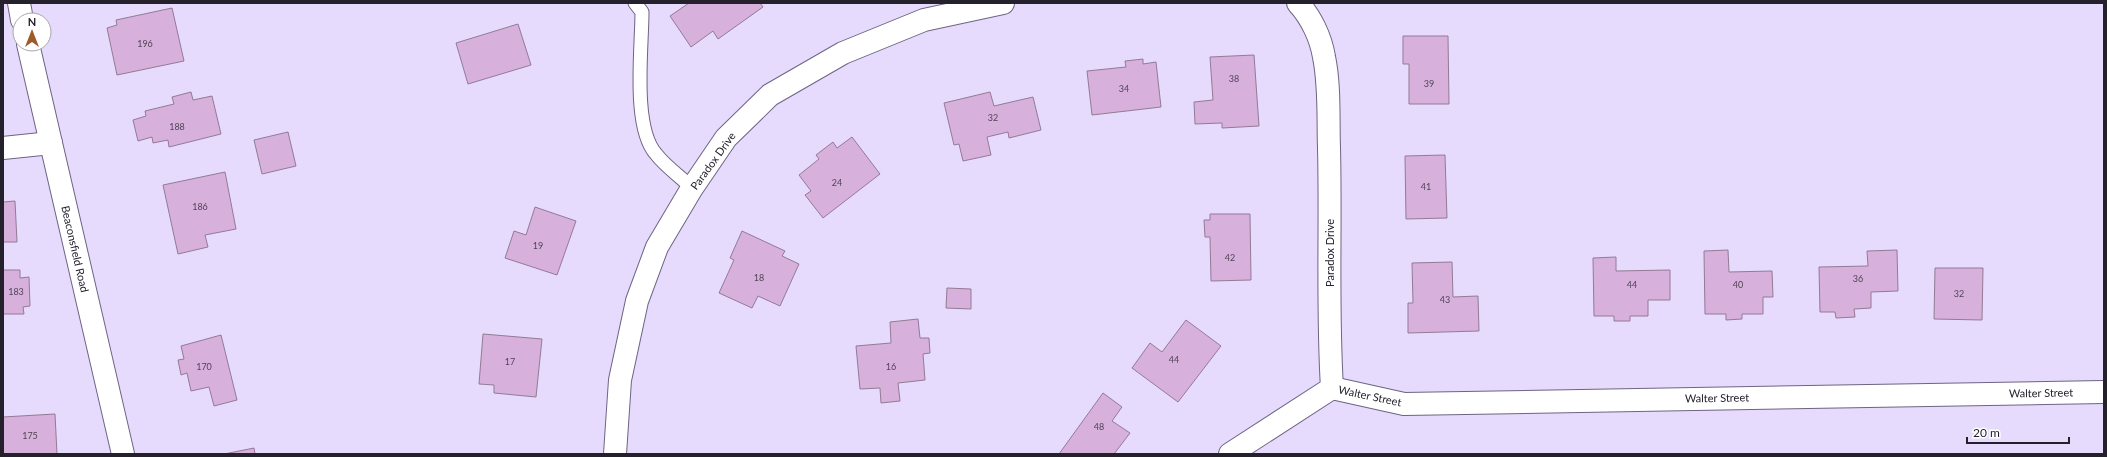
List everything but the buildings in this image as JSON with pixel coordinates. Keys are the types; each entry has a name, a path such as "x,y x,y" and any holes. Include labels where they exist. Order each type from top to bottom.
{"street":[{"name":"Paradox Drive","path":"615,454 620,380 637,301 657,247 692,188 726,138 770,95 843,53 924,20 1003,3"},
{"name":"Paradox Drive","path":"1298,3 1310,15 1324,56 1328,106 1330,186 1329,340 1332,388"},
{"name":"Beaconsfield Road","path":"30,52 123,454"},
{"path":"3,148 51,143"},
{"name":"Walter Street","path":"1332,388 1404,404 2104,392"},
{"path":"1230,454 1332,388"}],"lane":[{"path":"635,3 642,12 641,94 644,132 655,154 692,188"}]}
